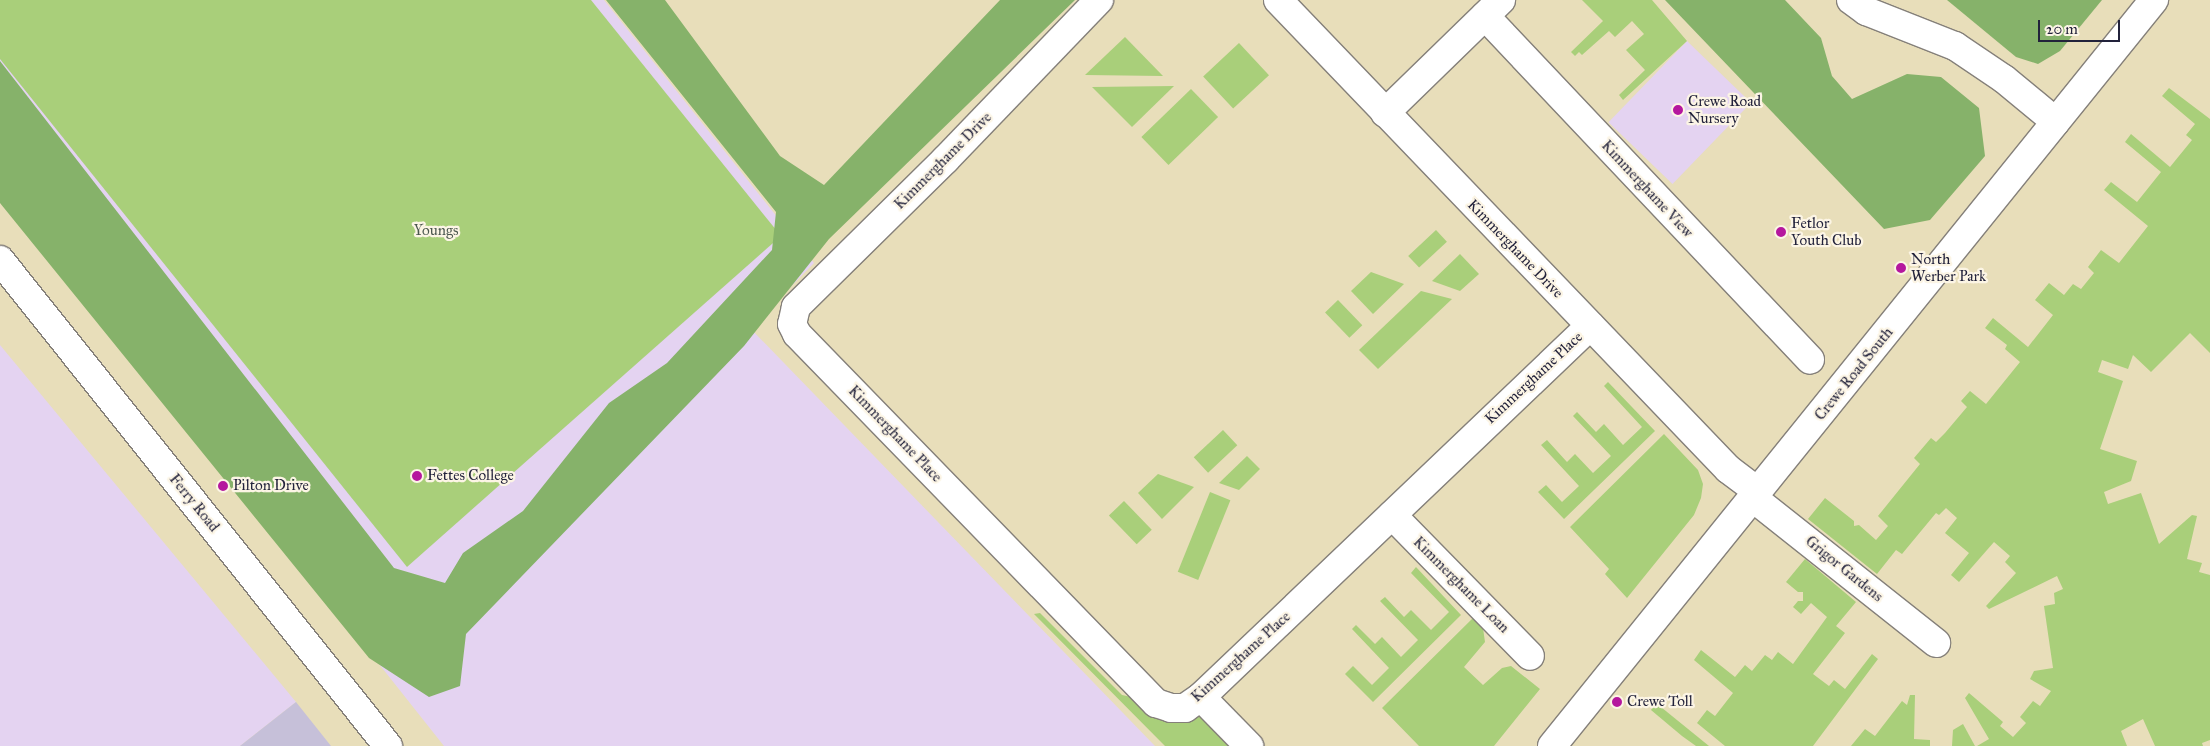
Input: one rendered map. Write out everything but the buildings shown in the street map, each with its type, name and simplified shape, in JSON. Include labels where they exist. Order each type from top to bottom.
[{"type":"street","name":"Kimmerghame Drive","points":[[792,324],[796,307],[946,159],[1099,0]]},
{"type":"street","name":"Kimmerghame Drive","points":[[1278,0],[1385,114],[1728,469],[1755,494]]},
{"type":"street","points":[[1851,0],[1866,11],[1955,46],[2004,79],[2056,122]]},
{"type":"street","name":"Crewe Road South","points":[[1552,746],[2154,0]]},
{"type":"street","name":"Kimmerghame View","points":[[1385,114],[1493,8],[1810,360]]},
{"type":"street","name":"Ferry Road","points":[[0,260],[388,746]]},
{"type":"street","name":"Kimmerghame Place","points":[[792,324],[796,334],[1156,703],[1171,708],[1185,708],[1201,696],[1590,326]]},
{"type":"street","name":"Grigor Gardens","points":[[1755,494],[1936,642]]},
{"type":"street","name":"Kimmerghame Loan","points":[[1392,515],[1530,656]]},
{"type":"street","points":[[1201,696],[1249,746]]},
{"type":"shaded area","name":"Fettes College","points":[[0,0],[604,0],[814,263],[566,517],[751,329],[1155,746],[444,746],[0,186]]},
{"type":"shaded area","name":"Crewe Road Nursery","points":[[1687,41],[1751,103],[1673,184],[1609,122]]},
{"type":"shaded area","points":[[0,345],[296,702],[240,746],[0,746]]},
{"type":"shaded area","points":[[296,702],[331,746],[240,746]]},
{"type":"green space","name":"Youngs","points":[[0,0],[591,0],[781,236],[407,567],[0,59]]},
{"type":"green space","points":[[606,0],[665,0],[780,156],[824,185],[1000,0],[1075,0],[829,239],[744,346],[466,634],[460,686],[429,697],[369,658],[0,203],[0,61],[394,568],[445,583],[463,553],[523,511],[609,403],[667,363],[772,250],[776,212]]},
{"type":"green space","points":[[1582,0],[1652,0],[1687,41],[1623,100],[1619,95],[1645,70],[1626,50],[1644,34],[1632,21],[1615,37],[1609,31],[1582,55],[1579,52],[1575,56],[1571,52],[1603,21]]},
{"type":"green space","points":[[1665,0],[1785,0],[1821,38],[1832,76],[1852,99],[1907,74],[1941,77],[1979,108],[1985,156],[1930,220],[1884,229]]},
{"type":"green space","points":[[1947,0],[2102,0],[2060,51],[2038,64],[2016,57]]},
{"type":"green space","points":[[1125,37],[1163,76],[1085,75]]},
{"type":"green space","points":[[1239,43],[1269,75],[1233,109],[1203,76]]},
{"type":"green space","points":[[1174,86],[1132,127],[1092,87]]},
{"type":"green space","points":[[2169,88],[2210,119],[2210,353],[2190,333],[2151,372],[2133,355],[2128,369],[2102,360],[2098,372],[2123,381],[2100,449],[2137,461],[2131,481],[2104,492],[2108,504],[2141,493],[2159,544],[2192,515],[2197,516],[2187,559],[2202,563],[2199,572],[2210,575],[2210,740],[2202,743],[2203,746],[2155,746],[2143,719],[2121,731],[2127,746],[1977,746],[1989,739],[1965,698],[1969,693],[2003,722],[2000,726],[2013,737],[2026,723],[2020,717],[2033,701],[2040,706],[2051,691],[2030,679],[2034,671],[2053,668],[2044,606],[2055,604],[2054,593],[2063,589],[2057,576],[1989,609],[1986,606],[2016,573],[2005,562],[2010,556],[1994,542],[1959,582],[1951,575],[1969,553],[1945,533],[1957,518],[1946,508],[1939,515],[1936,513],[1902,554],[1896,550],[1877,574],[1808,519],[1825,498],[1854,521],[1854,526],[1859,525],[1876,540],[1888,526],[1878,516],[1920,464],[1914,458],[1931,438],[1936,442],[1967,407],[1961,401],[1970,391],[1986,404],[2020,362],[2005,349],[2007,345],[1985,328],[1993,318],[2028,347],[2053,315],[2035,300],[2049,283],[2064,295],[2073,284],[2081,289],[2094,273],[2088,267],[2101,250],[2119,263],[2148,226],[2104,190],[2111,182],[2137,202],[2161,172],[2125,142],[2131,134],[2170,167],[2192,140],[2186,135],[2195,124],[2162,96]]},
{"type":"green space","points":[[1191,89],[1218,117],[1168,165],[1141,137]]},
{"type":"green space","points":[[1436,230],[1447,242],[1419,268],[1408,256]]},
{"type":"green space","points":[[1460,254],[1479,274],[1460,291],[1432,281]]},
{"type":"green space","points":[[1371,272],[1404,284],[1373,314],[1351,291]]},
{"type":"green space","points":[[1421,291],[1452,299],[1378,369],[1359,350]]},
{"type":"green space","points":[[1338,300],[1362,325],[1349,338],[1325,313]]},
{"type":"green space","points":[[1608,382],[1655,431],[1564,519],[1538,492],[1546,485],[1562,502],[1579,486],[1541,445],[1547,440],[1567,462],[1575,454],[1593,473],[1611,456],[1573,416],[1577,412],[1596,432],[1604,424],[1623,445],[1642,427],[1604,386]]},
{"type":"green space","points":[[1223,430],[1237,445],[1208,473],[1194,457]]},
{"type":"green space","points":[[1664,434],[1698,470],[1703,484],[1701,498],[1694,515],[1627,598],[1605,574],[1609,569],[1570,527]]},
{"type":"green space","points":[[1247,456],[1260,469],[1239,490],[1219,483]]},
{"type":"green space","points":[[1158,474],[1194,487],[1162,519],[1138,493]]},
{"type":"green space","points":[[1210,492],[1230,500],[1198,580],[1178,572]]},
{"type":"green space","points":[[1124,501],[1152,530],[1137,544],[1109,516]]},
{"type":"green space","points":[[1805,559],[1856,602],[1836,626],[1845,633],[1813,674],[1829,686],[1834,680],[1845,689],[1872,654],[1878,659],[1813,746],[1725,746],[1697,723],[1707,710],[1715,716],[1733,693],[1694,660],[1701,650],[1735,677],[1745,665],[1752,671],[1765,655],[1772,660],[1778,652],[1793,664],[1827,617],[1811,603],[1801,614],[1793,607],[1798,601],[1803,601],[1803,592],[1798,592],[1786,582]]},
{"type":"green space","points":[[1416,567],[1461,615],[1373,702],[1345,674],[1353,666],[1372,685],[1389,668],[1352,629],[1356,625],[1375,644],[1382,637],[1401,657],[1418,640],[1380,601],[1385,597],[1404,617],[1411,610],[1431,630],[1449,612],[1411,573]]},
{"type":"green space","points":[[1040,613],[1122,695],[1203,712],[1236,746],[1165,746],[1034,614]]},
{"type":"green space","points":[[1474,617],[1483,628],[1485,642],[1464,667],[1483,685],[1502,668],[1511,666],[1540,689],[1494,746],[1419,746],[1382,708]]},
{"type":"green space","points":[[1910,695],[1915,695],[1914,739],[1930,740],[1930,746],[1851,746],[1865,729],[1875,736],[1902,701],[1907,705]]},
{"type":"green space","points":[[1656,703],[1709,746],[1696,746],[1682,736],[1651,710]]},
{"type":"green space","points":[[1963,724],[1975,746],[1952,746],[1953,730]]},
{"type":"place","name":"Crewe Road Nursery","points":[[1678,110]]},
{"type":"place","name":"Fetlor Youth Club","points":[[1781,232]]},
{"type":"place","name":"North Werber Park","points":[[1901,268]]},
{"type":"place","name":"Fettes College","points":[[417,476]]},
{"type":"place","name":"Pilton Drive","points":[[223,486]]},
{"type":"place","name":"Crewe Toll","points":[[1617,702]]}]
